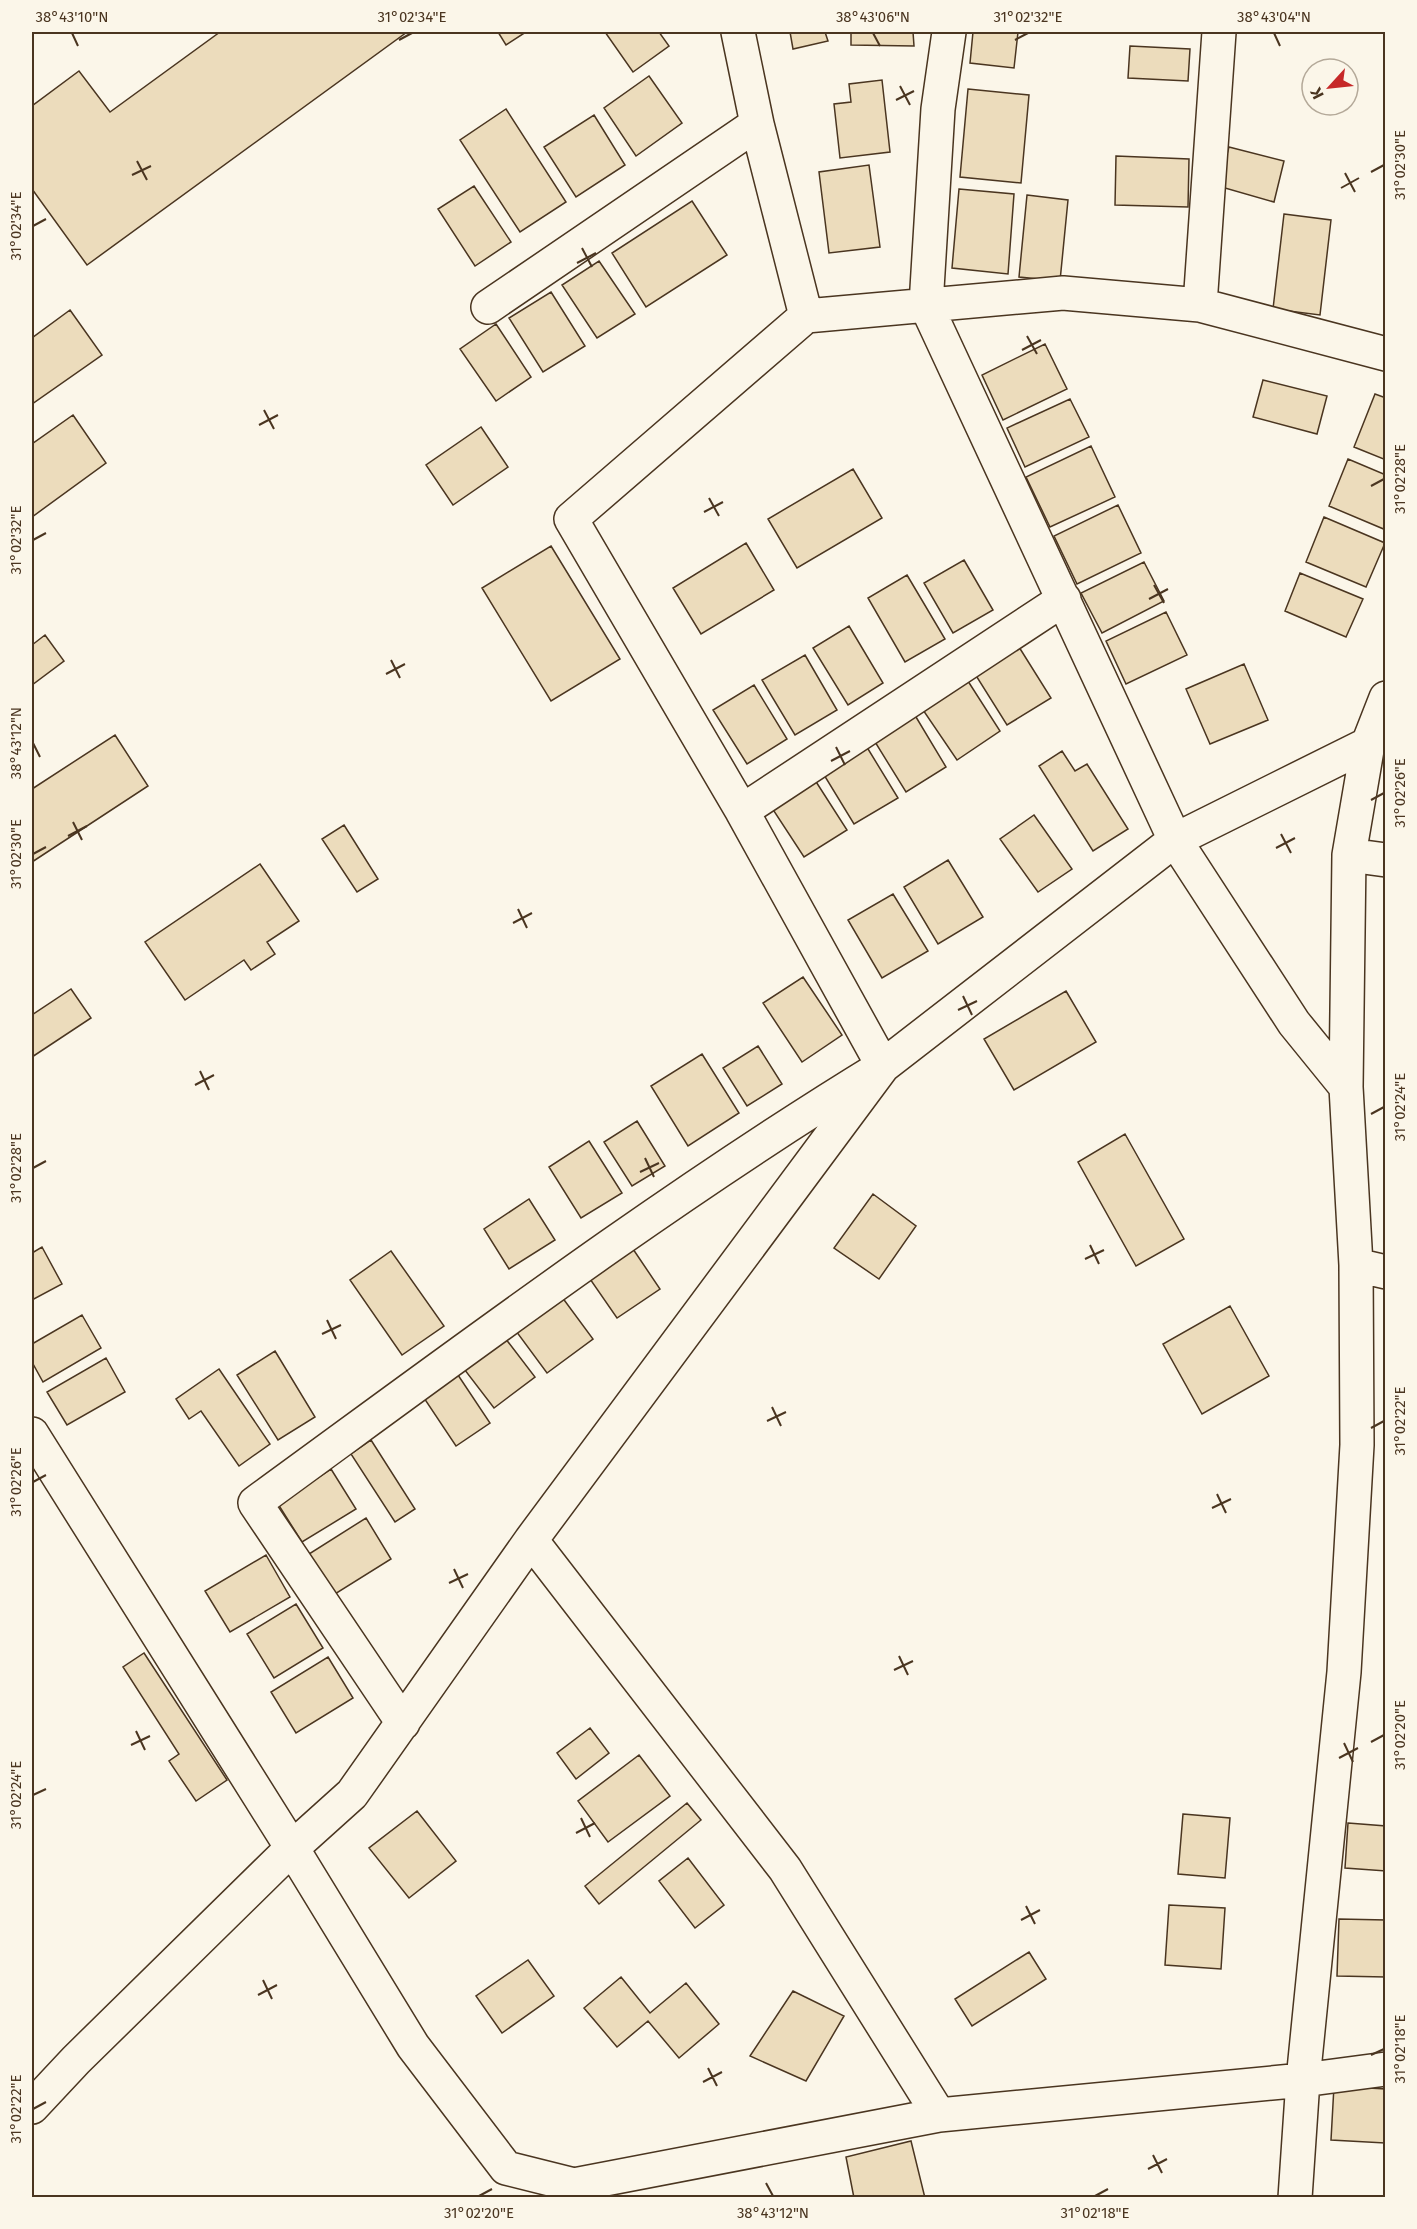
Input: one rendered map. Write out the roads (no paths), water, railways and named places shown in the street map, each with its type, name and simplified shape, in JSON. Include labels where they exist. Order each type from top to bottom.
[{"type":"street","points":[[738,32],[757,124],[806,316]]},
{"type":"street","points":[[949,32],[938,108],[926,305],[1175,840],[1294,1023],[1346,1087]]},
{"type":"street","points":[[1200,305],[1219,32]]},
{"type":"street","points":[[488,307],[757,124]]},
{"type":"street","points":[[883,1066],[742,811],[571,519],[806,316],[1063,293],[1200,305],[1386,354]]},
{"type":"street","points":[[742,811],[1064,599]]},
{"type":"street","points":[[1295,2198],[1303,2080],[1344,1672],[1357,1445],[1371,1268],[1346,1087],[1349,855],[1368,744],[1386,698]]},
{"type":"street","points":[[403,1723],[255,1503],[469,1347],[780,1129],[883,1066],[1175,840],[1368,744]]},
{"type":"street","points":[[1349,855],[1386,860]]},
{"type":"street","points":[[32,2107],[75,2060],[292,1848],[352,1794],[531,1540],[883,1066]]},
{"type":"street","points":[[32,1434],[292,1848],[413,2046],[506,2168],[574,2185],[939,2115],[1303,2080],[1386,2069]]},
{"type":"street","points":[[531,1540],[785,1869],[939,2115]]}]
